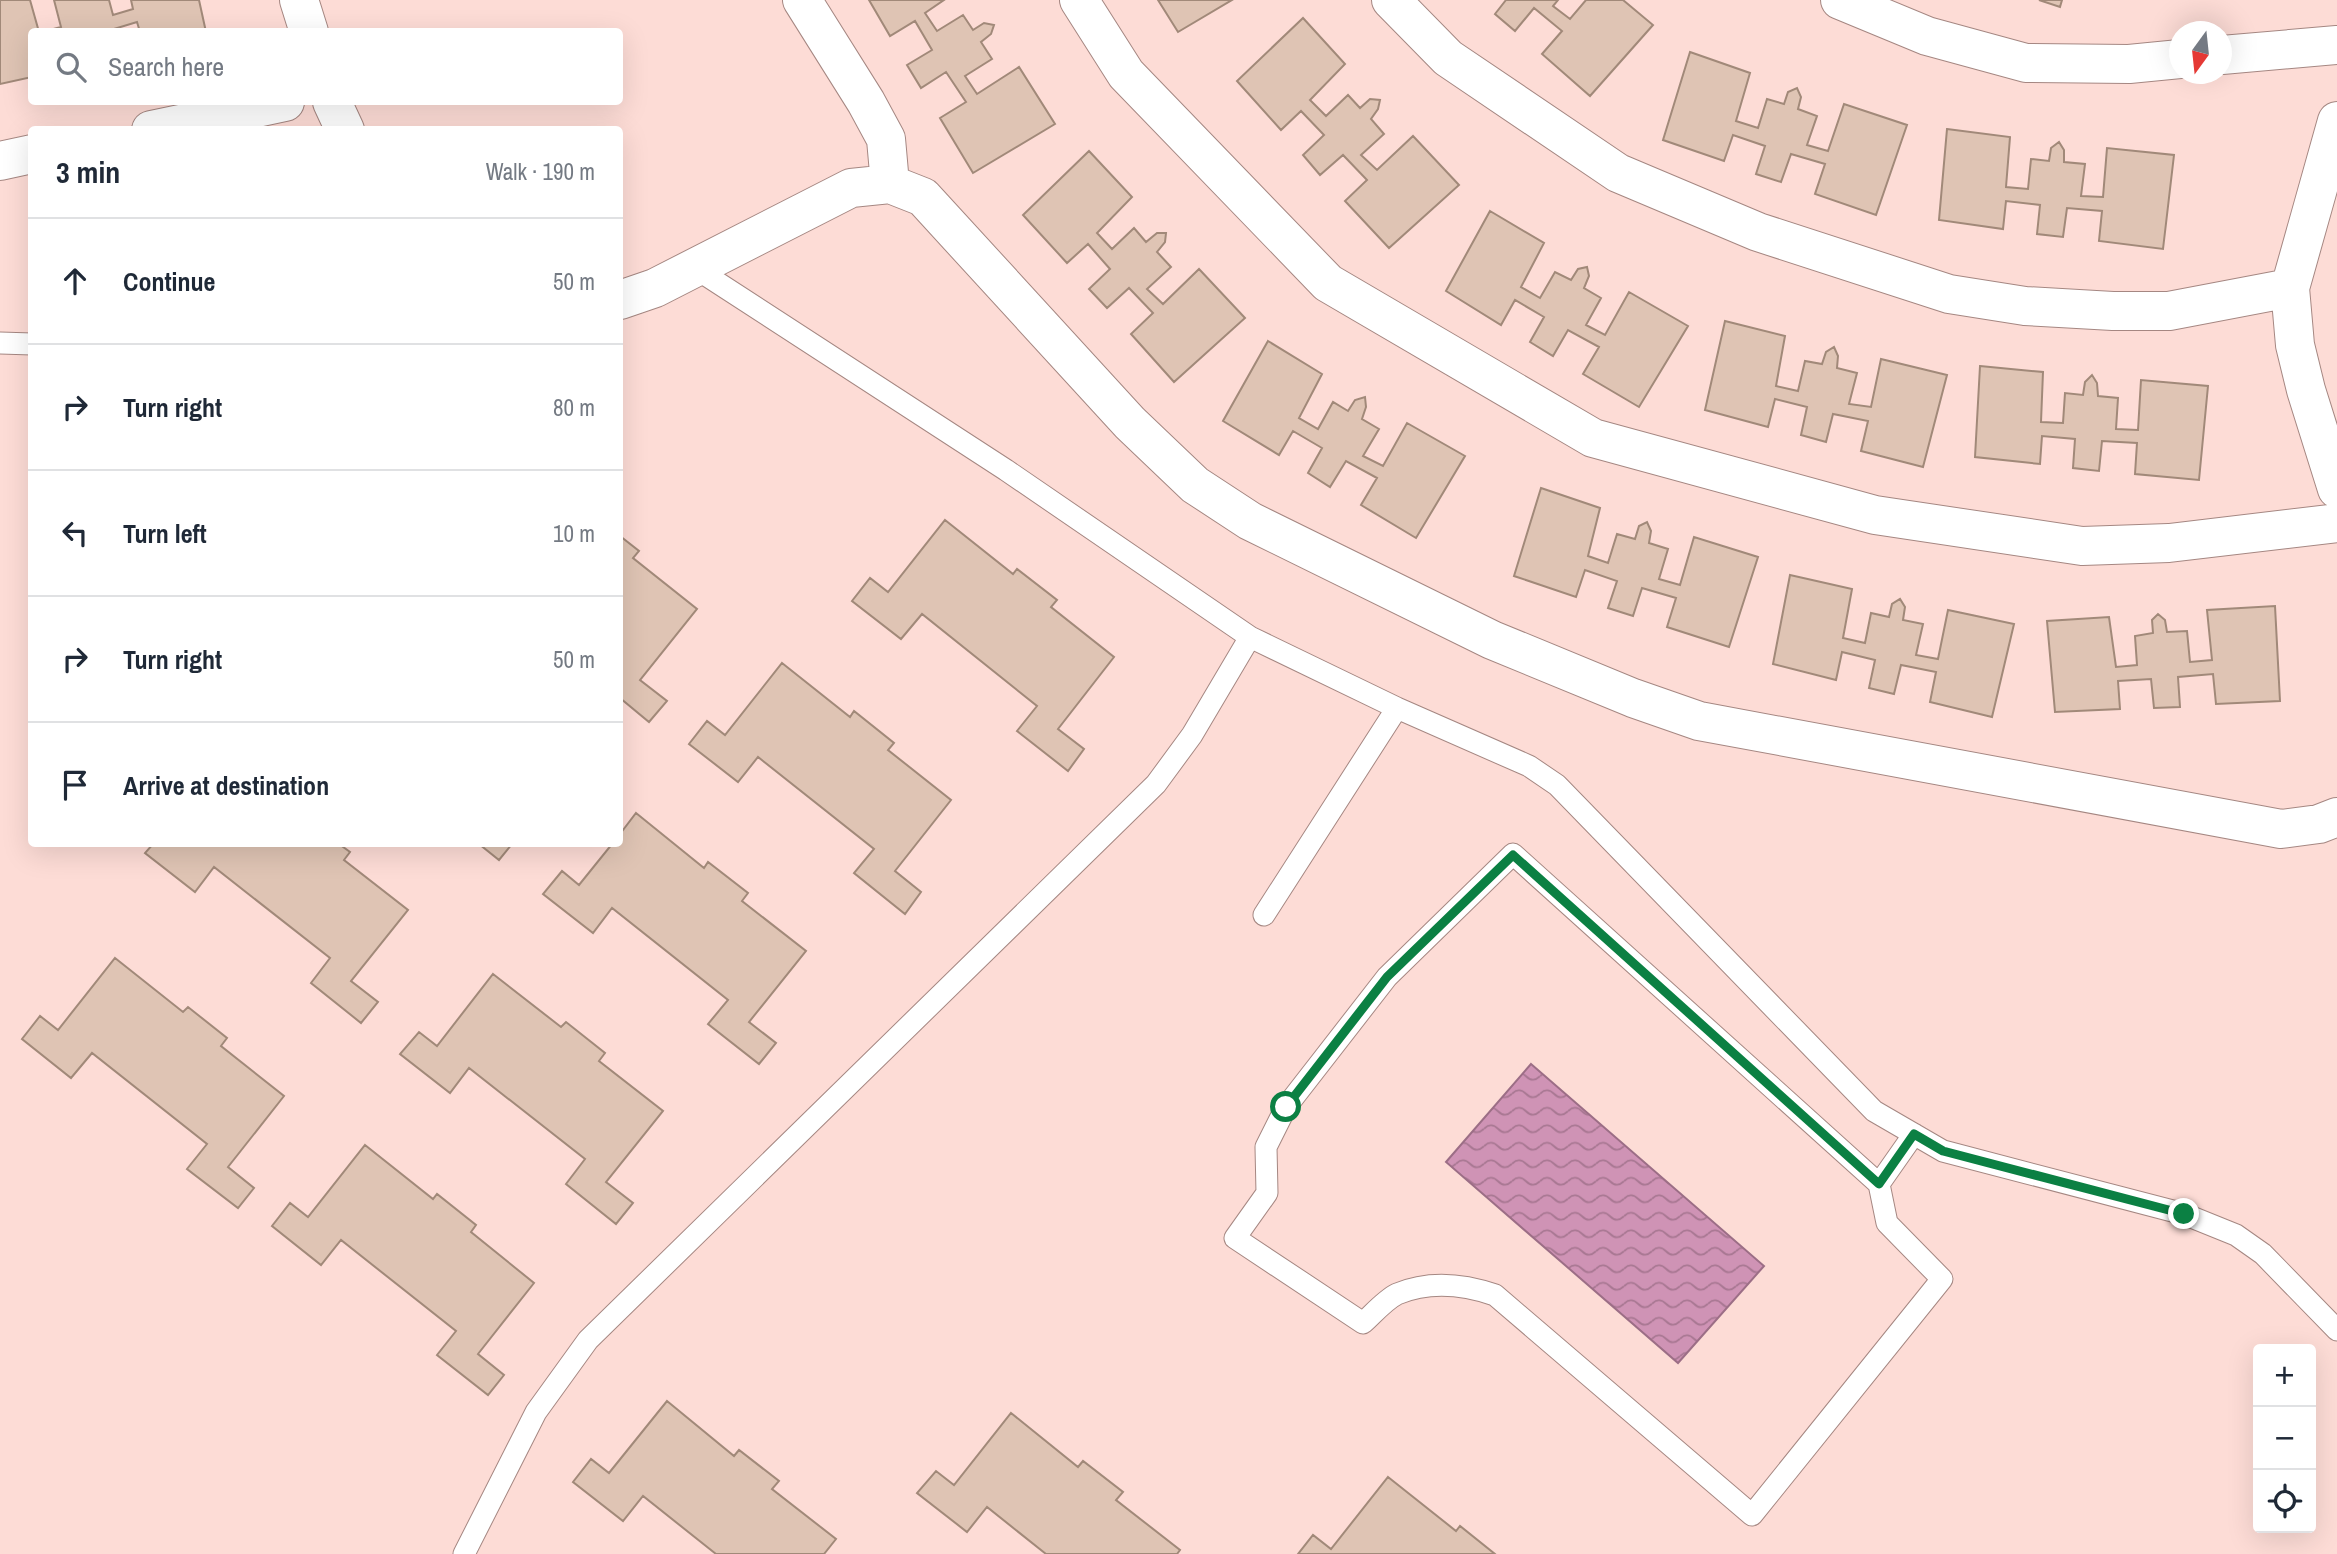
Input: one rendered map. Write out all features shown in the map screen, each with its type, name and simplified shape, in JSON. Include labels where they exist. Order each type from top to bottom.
[{"type":"street","points":[[299,0],[308,28]]},
{"type":"street","points":[[802,0],[886,139],[890,184]]},
{"type":"street","points":[[1079,0],[1126,74],[1328,283],[1593,438],[1875,515],[2082,546],[2169,543],[2337,523]]},
{"type":"street","points":[[1391,0],[1448,58],[1618,173],[1758,232],[1949,294],[2025,306],[2169,311],[2290,288]]},
{"type":"street","points":[[1840,0],[1927,36],[2026,64],[2129,64],[2169,60]]},
{"type":"street","points":[[2232,54],[2337,45]]},
{"type":"street","points":[[169,126],[271,105]]},
{"type":"street","points":[[333,105],[343,126]]},
{"type":"street","points":[[2337,121],[2290,288],[2295,345],[2337,489]]},
{"type":"street","points":[[0,161],[28,155]]},
{"type":"street","points":[[623,299],[655,288],[851,188],[890,184],[923,197],[1130,423],[1195,485],[1250,521],[1492,640],[1633,698],[1699,721],[2281,829],[2319,824],[2337,817]]},
{"type":"lane","points":[[695,268],[1006,470],[1250,637],[1397,708],[1530,766],[1557,785],[1874,1111],[1943,1151],[2184,1214],[2236,1236],[2263,1254],[2337,1330]]},
{"type":"lane","points":[[0,343],[28,344]]},
{"type":"lane","points":[[464,1554],[536,1412],[589,1340],[1156,784],[1192,735],[1250,637]]},
{"type":"lane","points":[[1264,915],[1397,708]]},
{"type":"lane","points":[[1879,1184],[1513,855],[1387,977],[1286,1107],[1266,1147],[1267,1193],[1235,1238],[1363,1323],[1395,1295],[1434,1285],[1470,1287],[1495,1294],[1752,1516],[1942,1279],[1887,1223],[1879,1184],[1914,1134]]},
{"type":"water","points":[[1531,1064],[1764,1266],[1678,1363],[1446,1162]]},
{"type":"building","points":[[0,0],[30,0],[38,28],[28,28],[28,78],[0,84]]},
{"type":"building","points":[[54,0],[109,0],[113,15],[133,9],[131,0],[199,0],[205,28],[139,28],[137,22],[117,28],[57,28],[61,27]]},
{"type":"building","points":[[869,0],[944,0],[925,13],[937,31],[963,15],[973,30],[984,23],[994,25],[991,34],[981,42],[992,59],[965,76],[977,94],[1019,67],[1055,124],[973,173],[940,118],[966,102],[946,72],[921,88],[907,65],[932,50],[915,21],[890,36]]},
{"type":"building","points":[[1158,0],[1232,0],[1178,32]]},
{"type":"building","points":[[1506,0],[1558,0],[1553,6],[1570,19],[1586,0],[1623,0],[1653,25],[1590,96],[1542,54],[1562,31],[1534,8],[1515,31],[1495,14]]},
{"type":"building","points":[[2039,0],[2062,0],[2060,7]]},
{"type":"building","points":[[1303,18],[1345,64],[1310,100],[1326,116],[1348,95],[1360,108],[1370,99],[1380,100],[1371,119],[1384,134],[1361,155],[1377,170],[1413,136],[1459,185],[1389,248],[1345,201],[1367,180],[1343,155],[1320,175],[1303,155],[1324,135],[1301,111],[1281,130],[1237,81]]},
{"type":"building","points":[[1690,52],[1750,73],[1736,121],[1758,128],[1767,99],[1784,104],[1788,92],[1797,88],[1801,97],[1798,109],[1817,116],[1807,145],[1828,151],[1844,104],[1907,125],[1876,215],[1815,194],[1825,164],[1791,154],[1781,182],[1756,174],[1765,146],[1733,135],[1724,161],[1663,140]]},
{"type":"building","points":[[1947,129],[2010,137],[2006,187],[2028,189],[2031,159],[2049,161],[2051,148],[2059,142],[2064,150],[2064,162],[2085,164],[2081,196],[2103,197],[2107,148],[2174,155],[2163,249],[2099,241],[2102,211],[2067,208],[2063,237],[2037,234],[2040,205],[2006,201],[2003,229],[1939,220]]},
{"type":"building","points":[[1089,151],[1132,197],[1097,233],[1112,249],[1134,228],[1146,242],[1157,233],[1166,233],[1165,242],[1157,252],[1171,267],[1147,289],[1163,304],[1199,269],[1245,318],[1174,382],[1131,334],[1153,313],[1129,288],[1107,308],[1089,289],[1110,269],[1088,244],[1067,263],[1023,215]]},
{"type":"building","points":[[1490,211],[1544,243],[1521,287],[1540,298],[1555,272],[1571,280],[1578,269],[1587,267],[1589,276],[1584,288],[1601,298],[1586,325],[1605,335],[1629,292],[1688,326],[1639,407],[1583,374],[1599,347],[1568,330],[1553,356],[1530,342],[1544,317],[1515,300],[1501,325],[1446,291]]},
{"type":"building","points":[[1725,321],[1785,336],[1776,386],[1798,391],[1805,361],[1822,364],[1826,352],[1834,347],[1838,356],[1837,368],[1857,373],[1849,404],[1871,407],[1881,359],[1947,375],[1923,467],[1861,451],[1868,421],[1833,414],[1826,442],[1801,435],[1807,407],[1775,399],[1768,427],[1705,410]]},
{"type":"building","points":[[1268,341],[1322,374],[1299,418],[1318,429],[1333,402],[1348,411],[1355,400],[1365,397],[1366,407],[1362,419],[1379,429],[1363,456],[1383,466],[1407,423],[1465,456],[1416,538],[1361,505],[1377,478],[1346,461],[1330,487],[1308,473],[1322,448],[1293,431],[1279,455],[1223,421]]},
{"type":"building","points":[[1980,366],[2043,372],[2041,422],[2063,423],[2065,393],[2083,395],[2085,382],[2092,375],[2097,383],[2098,396],[2118,398],[2116,429],[2138,430],[2141,380],[2208,386],[2199,480],[2135,474],[2137,443],[2102,441],[2099,471],[2073,468],[2075,439],[2042,436],[2040,464],[1975,457]]},
{"type":"building","points":[[1541,488],[1600,508],[1588,556],[1608,563],[1617,534],[1635,539],[1639,526],[1647,522],[1651,531],[1649,543],[1668,549],[1659,579],[1680,585],[1694,537],[1758,557],[1729,647],[1667,627],[1676,598],[1642,588],[1633,616],[1608,608],[1617,581],[1585,570],[1576,597],[1514,576]]},
{"type":"building","points":[[945,520],[1013,574],[1017,569],[1057,600],[1051,607],[1114,657],[1058,729],[1084,749],[1068,771],[1017,731],[1037,706],[922,614],[901,639],[852,601],[870,578],[888,592]]},
{"type":"building","points":[[623,538],[639,551],[633,558],[697,609],[640,680],[667,701],[649,722],[623,700]]},
{"type":"building","points":[[1790,575],[1852,589],[1843,638],[1865,643],[1871,613],[1889,617],[1892,604],[1900,599],[1905,607],[1903,620],[1923,624],[1916,655],[1938,659],[1948,610],[2014,624],[1992,717],[1930,702],[1936,672],[1901,665],[1894,694],[1869,688],[1875,660],[1842,652],[1836,680],[1773,664]]},
{"type":"building","points":[[2275,606],[2280,701],[2216,704],[2213,674],[2178,677],[2180,707],[2154,708],[2151,679],[2118,681],[2120,709],[2055,712],[2047,621],[2109,617],[2116,667],[2137,665],[2135,636],[2153,633],[2152,620],[2158,614],[2165,620],[2167,632],[2187,631],[2190,662],[2212,660],[2207,610]]},
{"type":"building","points":[[782,663],[850,717],[854,711],[894,743],[888,750],[951,800],[895,871],[921,892],[905,914],[854,873],[874,849],[758,757],[738,782],[689,744],[707,721],[725,735]]},
{"type":"building","points":[[636,813],[704,868],[708,862],[748,893],[742,901],[806,951],[749,1022],[776,1043],[759,1064],[708,1024],[728,1000],[612,908],[593,933],[543,894],[562,871],[579,885],[610,847],[623,847],[623,830]]},
{"type":"building","points":[[150,847],[343,847],[350,852],[344,860],[408,910],[351,981],[378,1002],[361,1023],[311,983],[330,958],[214,867],[195,892],[145,853]]},
{"type":"building","points":[[483,847],[510,847],[499,860]]},
{"type":"building","points":[[115,958],[183,1012],[188,1007],[227,1038],[221,1046],[284,1096],[228,1167],[254,1188],[238,1208],[187,1169],[207,1144],[92,1053],[71,1078],[22,1039],[40,1016],[58,1030]]},
{"type":"building","points":[[493,974],[561,1027],[566,1022],[605,1053],[599,1061],[663,1111],[606,1182],[633,1203],[616,1224],[566,1184],[585,1159],[469,1068],[450,1093],[400,1054],[419,1032],[437,1046]]},
{"type":"building","points":[[365,1145],[433,1199],[437,1194],[476,1225],[471,1232],[534,1283],[478,1354],[504,1375],[488,1395],[437,1355],[456,1331],[341,1240],[321,1265],[272,1226],[290,1203],[308,1217]]},
{"type":"building","points":[[667,1401],[734,1456],[739,1450],[779,1481],[772,1489],[836,1539],[824,1554],[716,1554],[643,1496],[623,1521],[573,1482],[591,1459],[609,1473]]},
{"type":"building","points":[[1011,1413],[1078,1467],[1083,1461],[1123,1492],[1116,1500],[1180,1550],[1177,1554],[1046,1554],[987,1507],[967,1532],[917,1493],[936,1471],[954,1485]]},
{"type":"building","points":[[1388,1477],[1456,1531],[1460,1526],[1495,1554],[1298,1554],[1313,1535],[1331,1549]]},
{"type":"route","points":[[1286,1107],[1387,977],[1513,855],[1879,1184],[1914,1134],[1943,1151],[2184,1214]]}]
